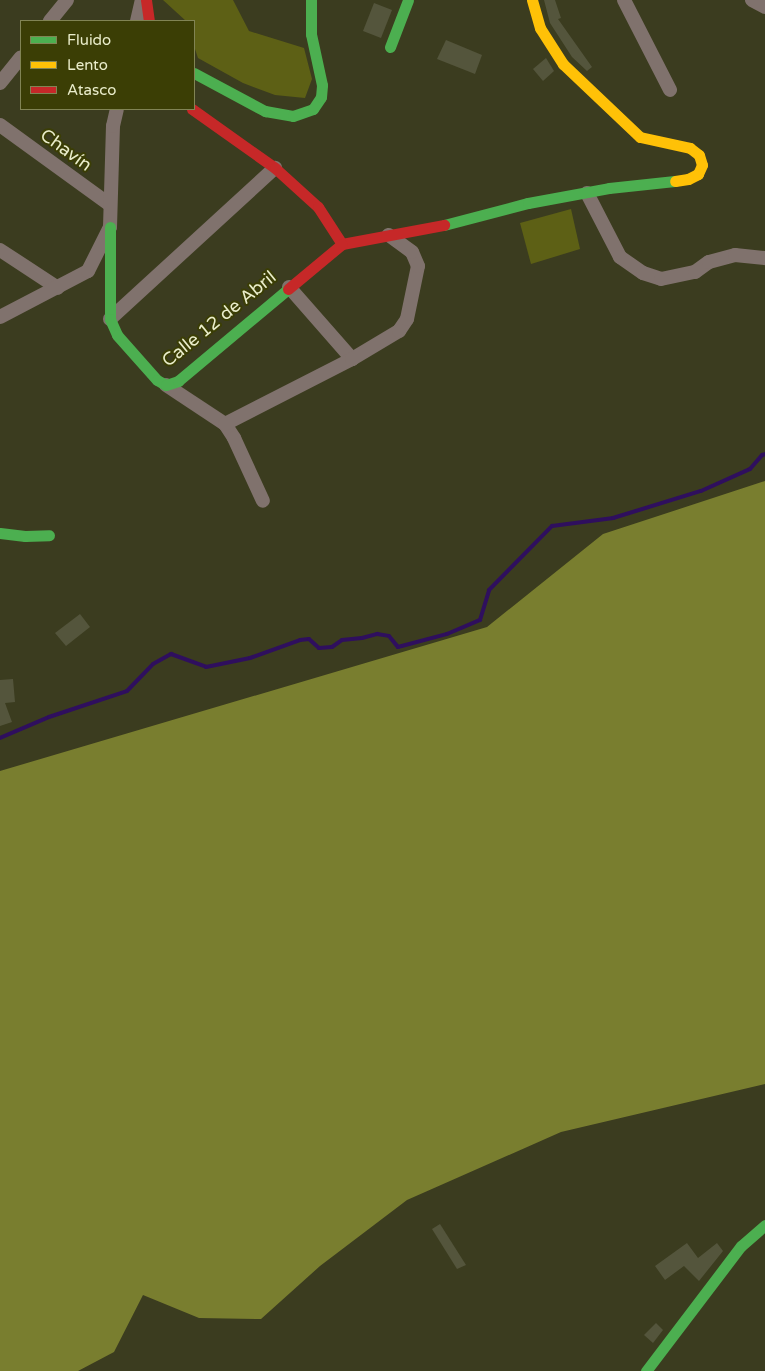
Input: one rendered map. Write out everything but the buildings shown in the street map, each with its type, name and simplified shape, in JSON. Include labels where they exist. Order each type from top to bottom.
[{"type":"street","points":[[51,20],[67,0]]},
{"type":"street","points":[[137,20],[144,0]]},
{"type":"street","points":[[144,0],[149,20]]},
{"type":"street","points":[[195,74],[265,111],[293,116],[313,109],[321,97],[322,85],[312,34],[311,0]]},
{"type":"street","points":[[390,47],[408,0]]},
{"type":"street","points":[[193,110],[275,168],[318,207],[342,244],[440,226],[521,205],[609,188],[652,185],[688,179],[698,174],[702,165],[699,155],[690,148],[652,142],[640,137],[563,64],[540,28],[532,0]]},
{"type":"street","points":[[624,0],[670,90]]},
{"type":"street","points":[[752,0],[765,7]]},
{"type":"street","points":[[0,83],[20,58]]},
{"type":"street","name":"Calle 12 de Abril","points":[[117,110],[113,126],[110,205],[110,318],[117,335],[157,380],[166,385],[178,381],[288,287],[342,244]]},
{"type":"street","name":"Chavín","points":[[0,125],[110,205]]},
{"type":"street","points":[[110,318],[275,168]]},
{"type":"street","points":[[587,193],[620,257],[643,273],[661,279],[695,272],[709,262],[735,255],[765,258]]},
{"type":"street","name":"Calle 12 de Abril","points":[[0,317],[88,271],[110,227]]},
{"type":"street","points":[[225,424],[352,359],[399,331],[407,319],[418,266],[412,252],[389,235]]},
{"type":"street","points":[[0,250],[58,288]]},
{"type":"street","points":[[288,287],[352,359]]},
{"type":"street","points":[[166,385],[225,424],[234,438],[264,501]]},
{"type":"street","points":[[0,533],[25,536],[49,535]]},
{"type":"street","points":[[646,1371],[741,1246],[765,1225]]},
{"type":"shaded area","points":[[163,0],[233,0],[249,31],[304,48],[312,79],[305,98],[275,95],[243,83],[198,58],[195,49],[195,20],[185,20]]},
{"type":"shaded area","points":[[571,209],[580,249],[531,264],[520,223]]},
{"type":"green space","points":[[765,481],[765,1084],[561,1132],[407,1200],[320,1266],[261,1319],[199,1318],[143,1295],[114,1352],[78,1371],[0,1371],[0,771],[487,627],[603,534]]},
{"type":"waterway","points":[[0,738],[49,717],[127,691],[153,664],[171,654],[206,667],[250,658],[300,640],[309,639],[319,648],[332,647],[342,640],[377,634],[389,636],[398,647],[447,634],[480,620],[489,590],[552,526],[613,518],[701,491],[750,469],[765,454]]},
{"type":"traffic: fast","points":[[195,74],[265,111],[293,116],[313,109],[321,97],[322,85],[311,34],[311,0]]},
{"type":"traffic: fast","points":[[390,47],[408,0]]},
{"type":"traffic: fast","points":[[444,225],[528,203],[609,188],[675,181]]},
{"type":"traffic: fast","points":[[110,227],[110,319],[117,335],[157,380],[166,385],[178,381],[288,289]]},
{"type":"traffic: fast","points":[[0,533],[25,536],[49,535]]},
{"type":"traffic: fast","points":[[646,1371],[741,1246],[765,1225]]},
{"type":"traffic: slow","points":[[532,0],[540,28],[563,64],[640,137],[690,148],[699,155],[702,165],[698,174],[688,179],[675,181]]},
{"type":"traffic: jam","points":[[146,0],[149,20]]},
{"type":"traffic: jam","points":[[193,110],[275,168],[318,207],[342,244],[444,225]]},
{"type":"traffic: jam","points":[[288,289],[342,244]]}]
